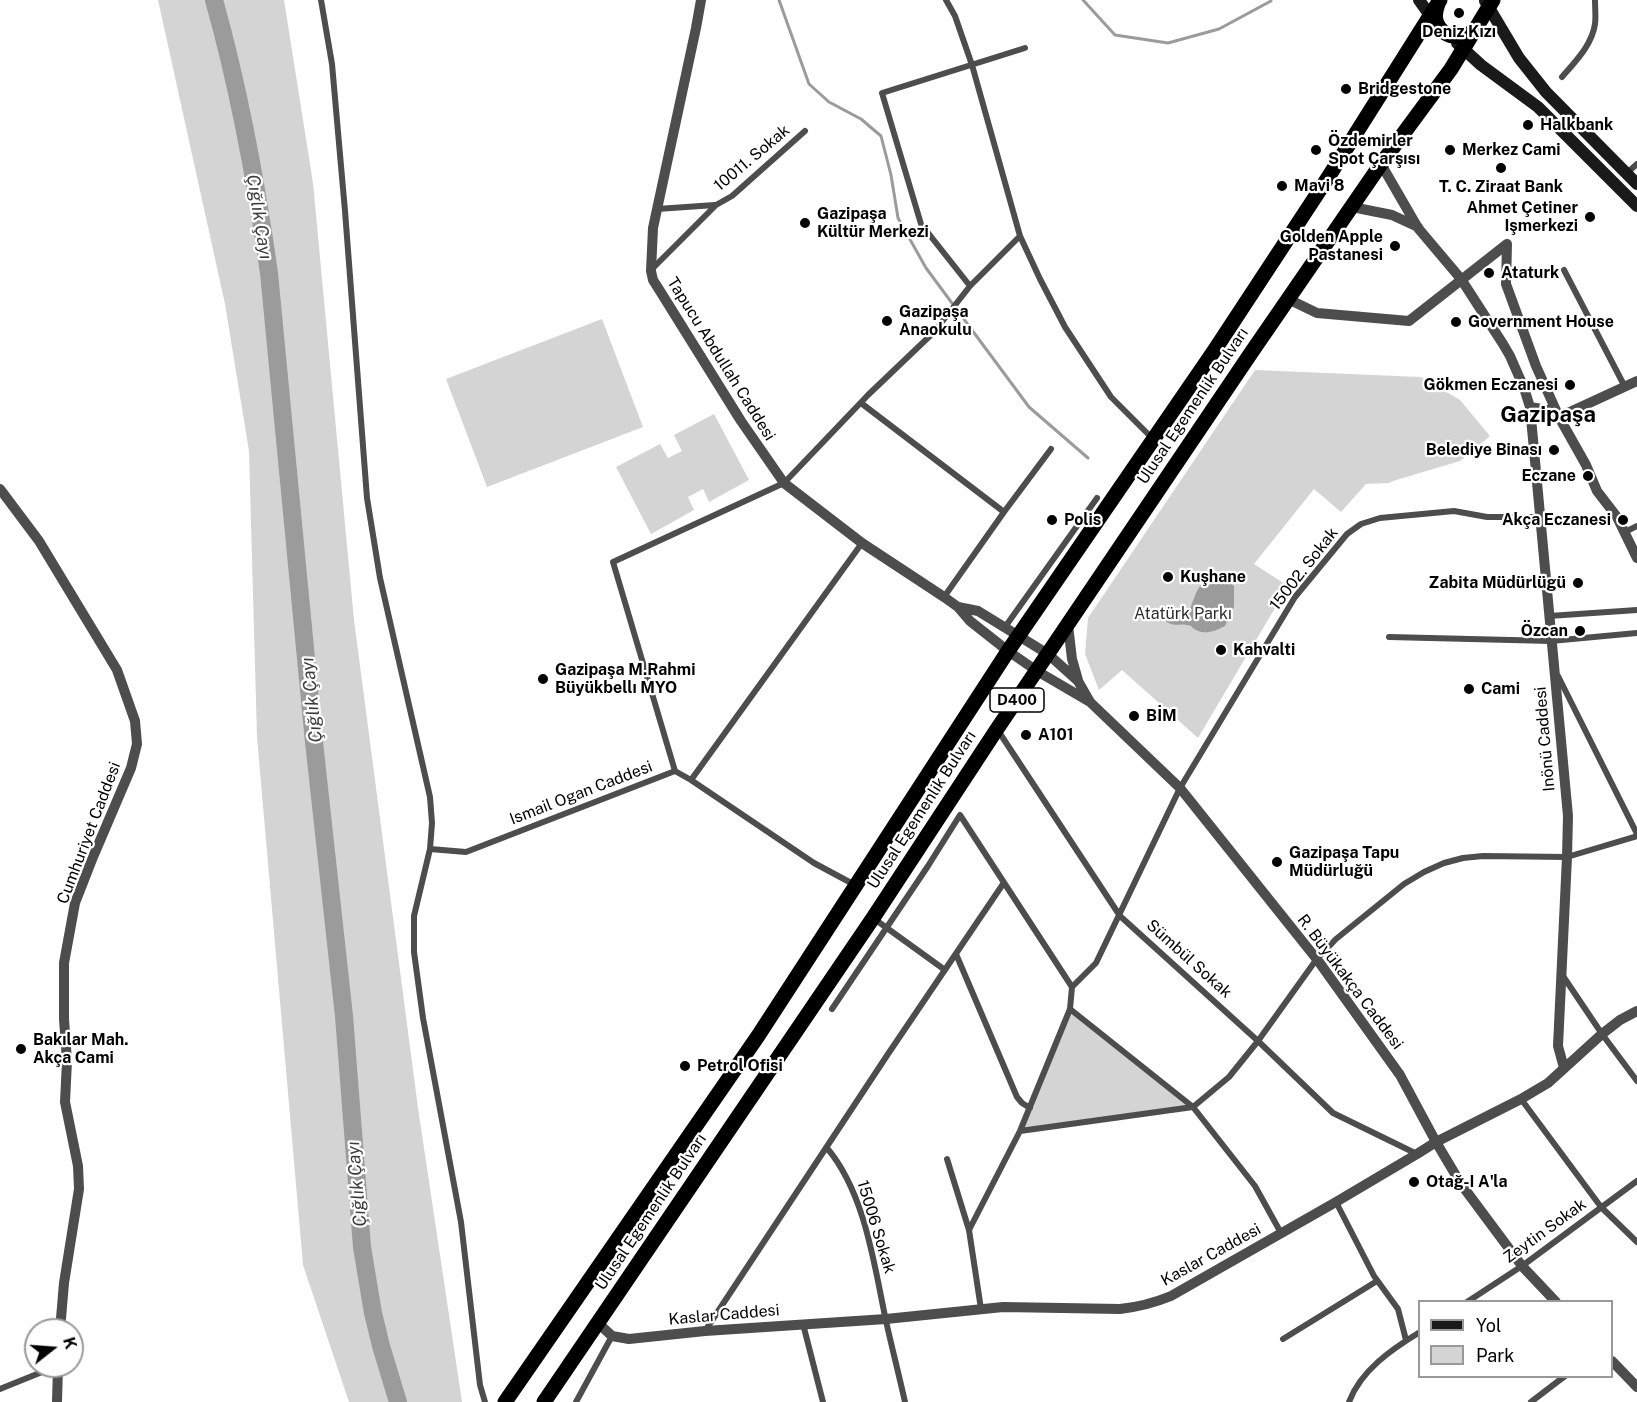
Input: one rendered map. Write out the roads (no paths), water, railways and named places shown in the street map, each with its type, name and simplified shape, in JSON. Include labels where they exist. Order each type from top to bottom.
[{"type":"highway","name":"Ulusal Egemenlik Bulvarı","points":[[505,1402],[758,1036],[1008,651],[1221,341],[1323,186],[1439,1]]},
{"type":"highway","points":[[1439,1],[1435,16],[1444,32],[1454,37],[1462,37],[1475,30]]},
{"type":"highway","name":"Ulusal Egemenlik Bulvarı","points":[[544,1402],[873,918],[996,729],[1288,299],[1381,164],[1464,50],[1487,5]]},
{"type":"main road","points":[[1419,0],[1444,32],[1481,65],[1538,107],[1637,206]]},
{"type":"main road","points":[[1487,5],[1519,58],[1546,92],[1637,183]]},
{"type":"street","points":[[321,0],[332,64],[367,498],[380,579],[430,797],[432,823],[430,849],[414,916],[414,952],[423,1018],[461,1222],[480,1385],[485,1402]]},
{"type":"street","name":"Tapucu Abdullah Caddesi","points":[[701,0],[656,209],[651,242],[653,280],[741,421],[784,483],[862,543],[944,597],[1008,651]]},
{"type":"street","points":[[946,0],[955,16],[972,65],[1020,236],[1040,279],[1065,327],[1111,397],[1154,439]]},
{"type":"street","points":[[1562,77],[1586,48],[1595,26],[1595,0]]},
{"type":"street","points":[[970,286],[921,224],[882,93],[1025,48]]},
{"type":"street","name":"10011. Sokak","points":[[651,271],[716,205],[732,196],[805,131]]},
{"type":"street","name":"Inönü Caddesi","points":[[1381,164],[1419,228],[1461,279],[1510,356],[1530,407],[1568,816],[1558,1046],[1564,1068]]},
{"type":"street","points":[[1626,174],[1637,164]]},
{"type":"street","name":"10011. Sokak","points":[[656,209],[716,205]]},
{"type":"street","points":[[1352,207],[1392,215],[1419,228]]},
{"type":"street","points":[[675,771],[614,562],[784,483],[938,327],[970,286],[1020,236]]},
{"type":"street","points":[[1288,299],[1317,313],[1409,321],[1507,244],[1506,284],[1536,366],[1597,491],[1617,517],[1637,558]]},
{"type":"street","points":[[1564,270],[1625,387]]},
{"type":"street","points":[[1559,417],[1637,381]]},
{"type":"street","points":[[861,403],[1004,512]]},
{"type":"street","points":[[1530,407],[1559,417]]},
{"type":"street","points":[[944,597],[1051,449]]},
{"type":"street","name":"Cumhuriyet Caddesi","points":[[0,489],[39,541],[117,669],[135,721],[137,744],[131,768],[75,903],[64,963],[63,1019],[68,1061],[65,1102],[78,1166],[80,1189],[64,1283],[61,1318]]},
{"type":"street","points":[[1005,627],[1097,498]]},
{"type":"street","name":"15002. Sokak","points":[[1072,987],[1096,963],[1180,788],[1295,597],[1347,534],[1361,525],[1380,518],[1454,511],[1487,517],[1540,517]]},
{"type":"street","points":[[1625,532],[1637,526]]},
{"type":"street","points":[[691,780],[862,543]]},
{"type":"street","name":"Tapucu Abdullah Caddesi","points":[[958,608],[978,611],[1019,635]]},
{"type":"street","points":[[1549,616],[1637,610]]},
{"type":"street","points":[[1068,625],[1072,659],[1078,681]]},
{"type":"street","points":[[1389,637],[1551,641],[1637,633]]},
{"type":"street","name":"R. Büyükakça Caddesi","points":[[1019,635],[1048,654],[1078,681],[1090,702]]},
{"type":"street","name":"R. Büyükakça Caddesi","points":[[1008,651],[1090,702],[1180,788],[1316,960],[1400,1075],[1461,1184],[1522,1266],[1554,1300]]},
{"type":"street","points":[[1020,1131],[1193,1107],[1229,1077],[1316,960],[1351,926],[1404,884],[1424,872],[1463,858],[1483,856],[1568,857],[1637,835],[1554,667]]},
{"type":"street","name":"Sümbül Sokak","points":[[996,729],[1120,916],[1258,1041],[1333,1113],[1417,1154]]},
{"type":"street","name":"Ismail Ogan Caddesi","points":[[430,849],[466,852],[675,771],[814,863],[855,885]]},
{"type":"street","points":[[832,1009],[928,867],[960,815],[1072,987],[1070,1009],[1030,1108],[969,1230]]},
{"type":"street","points":[[705,1331],[1004,884]]},
{"type":"street","points":[[873,918],[945,970]]},
{"type":"street","points":[[956,954],[1017,1097],[1030,1108]]},
{"type":"street","points":[[1561,973],[1637,1081]]},
{"type":"street","points":[[1070,1009],[1193,1107],[1255,1186],[1281,1233]]},
{"type":"street","name":"Kaslar Caddesi","points":[[612,1336],[630,1339],[705,1331],[886,1319],[1003,1307],[1120,1309],[1156,1303],[1336,1202],[1436,1142],[1548,1083],[1602,1034],[1620,1020],[1637,1011]]},
{"type":"street","points":[[1521,1099],[1601,1207],[1637,1242]]},
{"type":"street","name":"15006 Sokak","points":[[827,1148],[842,1169],[859,1209],[879,1282],[905,1402]]},
{"type":"street","points":[[947,1159],[969,1230],[981,1309]]},
{"type":"street","name":"Zeytin Sokak","points":[[1470,1300],[1522,1266],[1637,1180]]},
{"type":"street","points":[[1336,1202],[1377,1281],[1398,1309],[1406,1340]]},
{"type":"street","points":[[1283,1339],[1377,1281]]},
{"type":"street","points":[[576,1402],[612,1336],[598,1323]]},
{"type":"street","points":[[803,1324],[823,1402]]},
{"type":"street","points":[[1349,1402],[1363,1378],[1378,1362],[1418,1333]]},
{"type":"street","points":[[1613,1363],[1637,1387]]},
{"type":"street","points":[[0,1389],[27,1378]]},
{"type":"street","points":[[57,1402],[58,1378]]},
{"type":"street","points":[[1531,1402],[1564,1378]]},
{"type":"waterway","name":"Çığlık Çayı","points":[[214,0],[246,135],[269,273],[314,742],[344,1016],[362,1247],[373,1313],[398,1402]]},
{"type":"waterway","points":[[779,0],[809,84],[829,102],[861,119],[881,136],[891,175],[898,218],[926,268],[1029,407],[1088,458]]},
{"type":"waterway","points":[[1083,0],[1115,35],[1168,43],[1219,29],[1271,1]]},
{"type":"place","name":"Deniz Kızı","points":[[1459,13]]},
{"type":"place","name":"Bridgestone","points":[[1346,89]]},
{"type":"place","name":"Halkbank","points":[[1528,125]]},
{"type":"place","name":"Özdemirler Spot Çarşısı","points":[[1316,150]]},
{"type":"place","name":"Merkez Cami","points":[[1450,150]]},
{"type":"place","name":"T. C. Ziraat Bank","points":[[1501,168]]},
{"type":"place","name":"Mavi 8","points":[[1282,186]]},
{"type":"place","name":"Ahmet Çetiner Işmerkezi","points":[[1590,217]]},
{"type":"place","name":"Gazipaşa Kültür Merkezi","points":[[805,223]]},
{"type":"place","name":"Golden Apple Pastanesi","points":[[1395,246]]},
{"type":"place","name":"Ataturk","points":[[1489,273]]},
{"type":"place","name":"Gazipaşa Anaokulu","points":[[887,321]]},
{"type":"place","name":"Government House","points":[[1456,322]]},
{"type":"place","name":"Gökmen Eczanesi","points":[[1570,385]]},
{"type":"place","name":"Belediye Binası","points":[[1554,450]]},
{"type":"place","name":"Eczane","points":[[1588,476]]},
{"type":"place","name":"Polis","points":[[1052,520]]},
{"type":"place","name":"Akça Eczanesi","points":[[1623,520]]},
{"type":"place","name":"Kuşhane","points":[[1168,577]]},
{"type":"place","name":"Zabita Müdürlügü","points":[[1578,583]]},
{"type":"place","name":"Özcan","points":[[1580,631]]},
{"type":"place","name":"Kahvalti","points":[[1221,650]]},
{"type":"place","name":"Gazipaşa M.Rahmi Büyükbellı MYO","points":[[543,679]]},
{"type":"place","name":"Cami","points":[[1469,689]]},
{"type":"place","name":"BİM","points":[[1134,716]]},
{"type":"place","name":"A101","points":[[1026,735]]},
{"type":"place","name":"Gazipaşa Tapu Müdürluğü","points":[[1277,862]]},
{"type":"place","name":"Bakılar Mah. Akça Cami","points":[[21,1049]]},
{"type":"place","name":"Petrol Ofisi","points":[[685,1066]]},
{"type":"place","name":"Otağ-I A'la","points":[[1414,1182]]},
{"type":"district","name":"Gazipaşa","points":[[1548,415]]},
{"type":"park label","name":"Atatürk Parkı","points":[[1183,614]]}]
